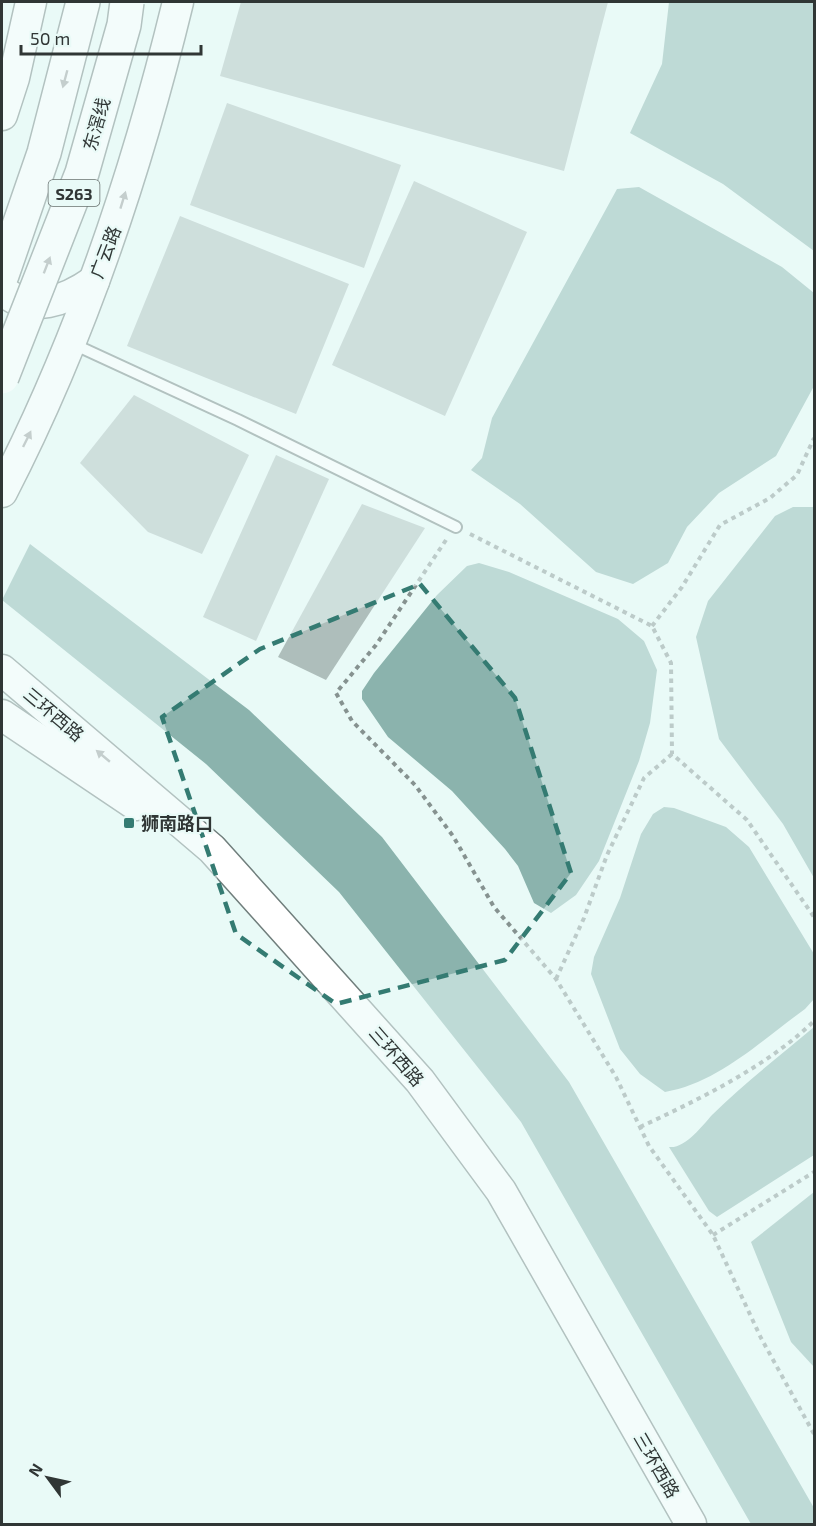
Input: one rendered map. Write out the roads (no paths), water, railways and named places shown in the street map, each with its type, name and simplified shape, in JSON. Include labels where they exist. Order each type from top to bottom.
[{"type":"main road","points":[[2,115],[8,76],[31,2]]},
{"type":"main road","name":"S263","points":[[2,275],[44,153],[83,2]]},
{"type":"main road","name":"东滘线","points":[[2,377],[82,173],[124,25],[127,2]]},
{"type":"main road","name":"广云路","points":[[2,492],[56,380],[122,207],[178,2]]},
{"type":"main road","points":[[2,290],[8,296],[35,304],[58,302],[94,281]]},
{"type":"main road","name":"三环西路","points":[[2,670],[212,849],[420,1081],[501,1191],[691,1524]]},
{"type":"main road","name":"三环西路","points":[[2,715],[14,729],[137,806],[201,861],[407,1091],[488,1200],[672,1524]]},
{"type":"lane","points":[[70,342],[238,420],[456,527]]},
{"type":"water","points":[[669,2],[814,2],[814,251],[723,184],[630,133],[662,64]]},
{"type":"water","points":[[639,187],[782,267],[814,293],[814,386],[776,456],[719,493],[687,527],[668,563],[633,584],[596,572],[520,504],[471,470],[482,458],[492,418],[617,189]]},
{"type":"water","points":[[793,507],[814,507],[814,878],[783,824],[719,739],[696,637],[708,601],[775,516]]},
{"type":"water","points":[[30,544],[249,710],[382,837],[569,1082],[814,1508],[814,1524],[751,1524],[521,1122],[339,892],[206,764],[2,600]]},
{"type":"water","points":[[479,563],[509,572],[618,619],[644,641],[657,670],[650,723],[639,761],[599,861],[576,895],[551,913],[534,903],[518,866],[505,849],[452,791],[388,737],[362,699],[362,691],[374,673],[437,595],[467,566]]},
{"type":"water","points":[[664,807],[674,808],[726,827],[749,847],[814,954],[814,999],[805,1009],[756,1047],[721,1070],[703,1080],[665,1092],[640,1074],[620,1049],[591,974],[594,957],[620,898],[641,834],[653,814]]},
{"type":"water","points":[[814,1027],[814,1155],[717,1217],[709,1211],[669,1147],[675,1147],[687,1141],[737,1092]]},
{"type":"water","points":[[814,1192],[814,1367],[791,1342],[751,1242]]},
{"type":"place","name":"狮南路口","points":[[129,823]]}]
